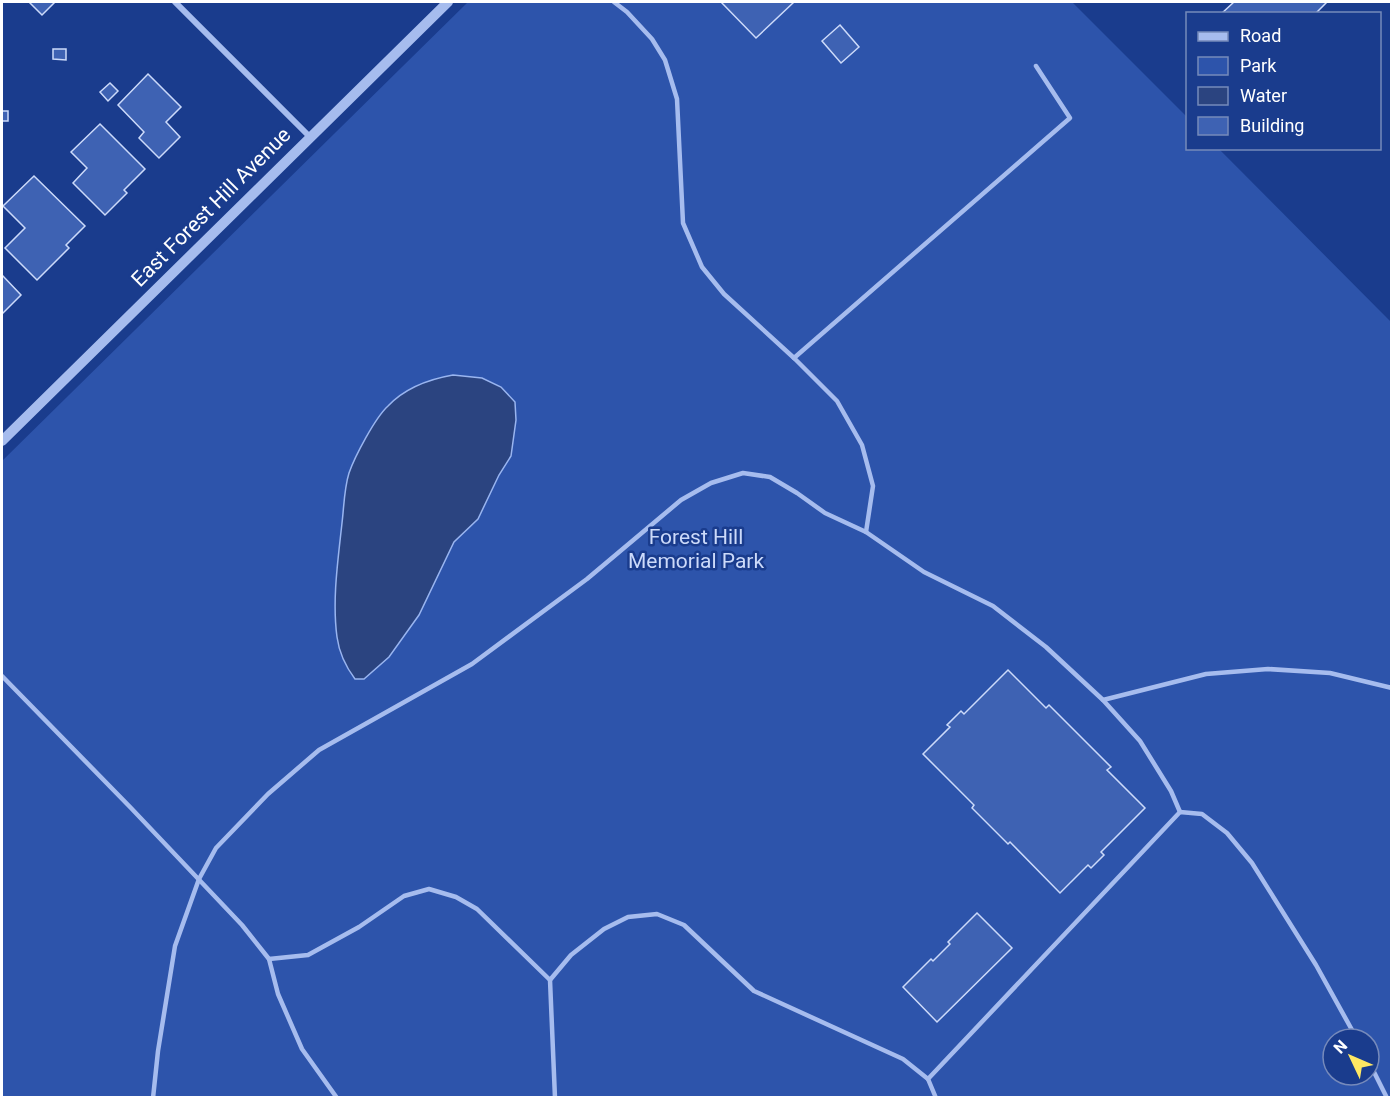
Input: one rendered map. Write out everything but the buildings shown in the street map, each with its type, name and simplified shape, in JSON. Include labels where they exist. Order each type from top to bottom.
[{"type":"street","points":[[175,2],[310,137]]},
{"type":"street","name":"East Forest Hill Avenue","points":[[2,441],[448,2]]},
{"type":"lane","points":[[614,2],[627,12],[652,39],[665,60],[677,99],[682,223],[702,267],[724,294],[794,357],[837,401],[861,445],[873,486],[866,532]]},
{"type":"lane","points":[[794,357],[1070,118],[1036,66]]},
{"type":"lane","points":[[153,1098],[175,946],[199,879],[216,848],[268,794],[319,750],[472,664],[587,579],[681,500],[711,483],[743,473],[770,477],[825,513],[866,532],[924,572],[993,606],[1046,647],[1103,700],[1140,741],[1171,791],[1180,812]]},
{"type":"lane","points":[[1103,700],[1206,674],[1268,669],[1330,673],[1392,688]]},
{"type":"lane","points":[[2,676],[199,879],[242,925],[269,959],[278,994],[302,1049],[337,1098]]},
{"type":"lane","points":[[1180,812],[1202,814],[1227,833],[1252,863],[1316,965],[1350,1027]]},
{"type":"lane","points":[[928,1079],[1180,812]]},
{"type":"lane","points":[[269,959],[308,955],[359,927],[404,896],[429,890],[456,897],[477,909],[550,980]]},
{"type":"lane","points":[[555,1098],[550,980],[571,955],[604,929],[628,917],[657,914],[684,925],[754,991],[903,1059],[928,1079],[936,1098]]},
{"type":"green space","name":"Forest Hill Memorial Park","points":[[468,2],[1072,2],[1186,116],[1186,150],[1220,150],[1391,322],[1391,1097],[2,1098],[2,461]]},
{"type":"water","points":[[453,375],[482,378],[501,387],[515,402],[516,420],[511,456],[499,475],[478,519],[454,542],[419,615],[389,657],[364,679],[355,679],[339,648],[335,609],[337,566],[349,473],[377,419],[388,406],[402,394],[418,385]]}]
